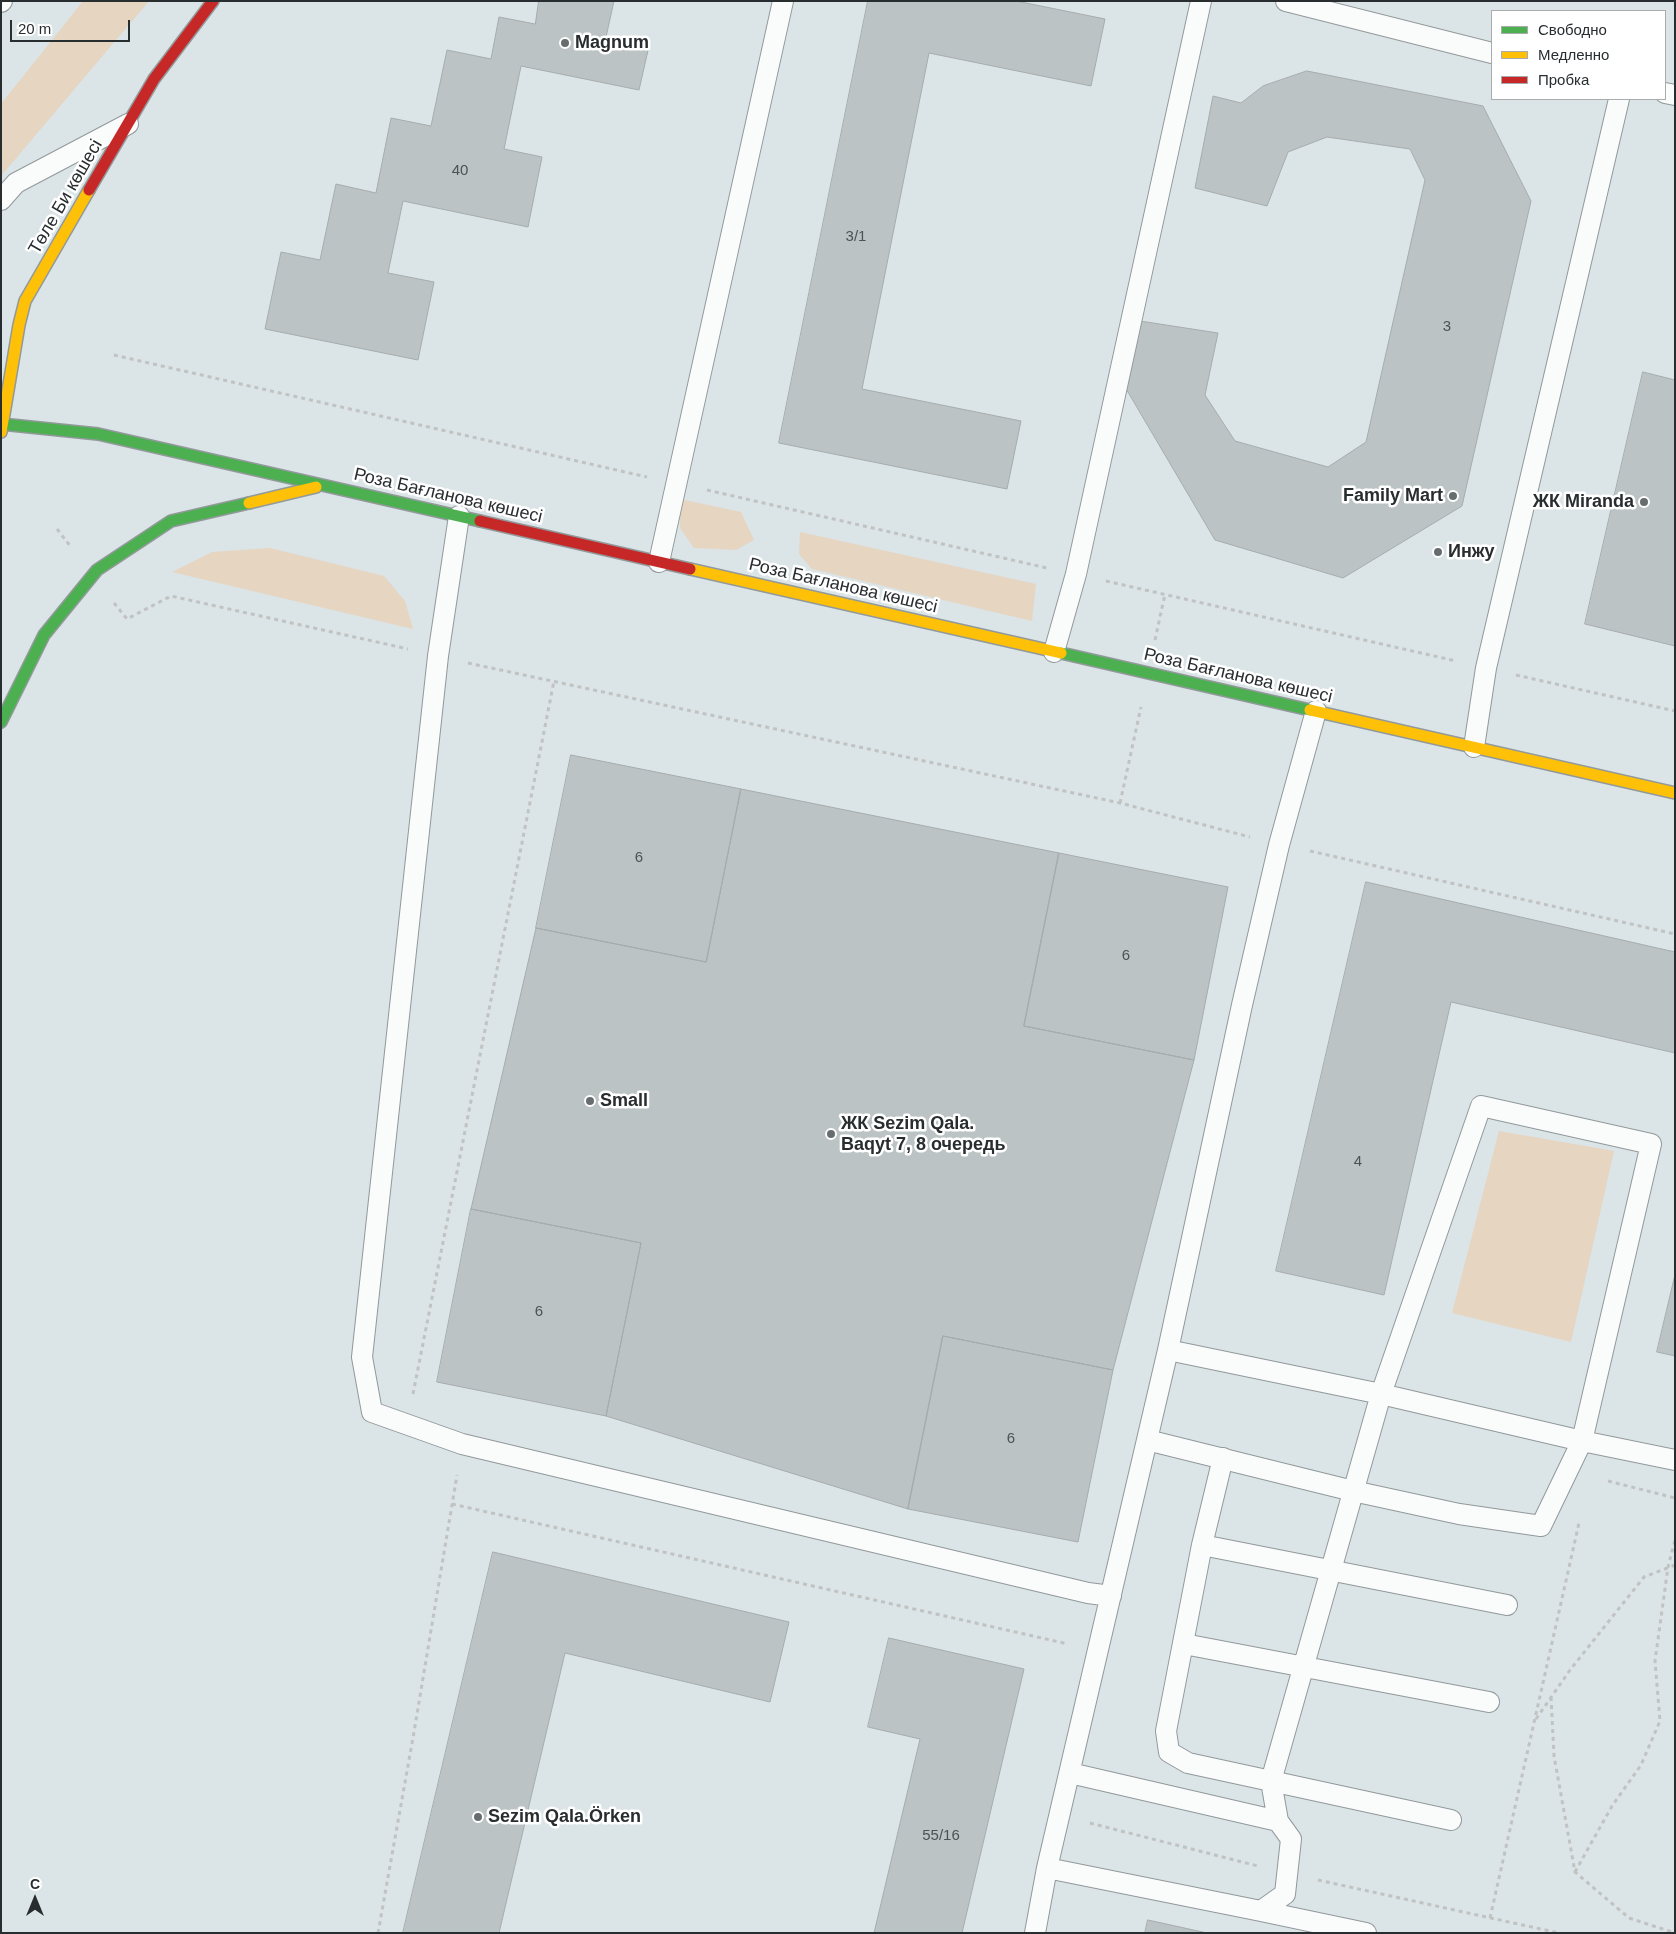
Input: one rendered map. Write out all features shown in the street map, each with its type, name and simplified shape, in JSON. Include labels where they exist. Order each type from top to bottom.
[{"type":"street","name":"Төле Би көшесі","points":[[2,427],[19,325],[25,301],[154,79],[213,1]]},
{"type":"street","name":"Роза Бағланова көшесі","points":[[2,427],[98,434],[1675,793]]},
{"type":"street","points":[[1,722],[44,635],[97,570],[171,521],[322,485]]},
{"type":"lane","points":[[659,562],[783,1]]},
{"type":"lane","points":[[1054,652],[1076,574],[1202,1]]},
{"type":"lane","points":[[1286,1],[1491,53]]},
{"type":"lane","points":[[1474,747],[1486,668],[1620,100]]},
{"type":"lane","points":[[1,200],[16,183],[128,124]]},
{"type":"lane","points":[[459,516],[438,656],[362,1357],[372,1412],[462,1444],[1088,1593],[1111,1596]]},
{"type":"lane","points":[[1035,1933],[1048,1868],[1168,1350],[1242,1005],[1279,845],[1316,712]]},
{"type":"lane","points":[[1147,1440],[1353,1491],[1459,1514],[1541,1526],[1590,1443],[1651,1144],[1481,1106],[1381,1394],[1353,1491],[1271,1781],[1278,1821],[1291,1839],[1285,1894],[1261,1911]]},
{"type":"lane","points":[[1168,1350],[1381,1394],[1590,1443],[1675,1460]]},
{"type":"lane","points":[[1223,1458],[1202,1546],[1166,1731],[1169,1752],[1188,1763],[1450,1820]]},
{"type":"lane","points":[[1202,1546],[1508,1605]]},
{"type":"lane","points":[[1184,1644],[1489,1702]]},
{"type":"lane","points":[[1070,1773],[1278,1821]]},
{"type":"lane","points":[[1048,1868],[1366,1933]]},
{"type":"path","points":[[114,355],[1675,711]]},
{"type":"path","points":[[57,529],[74,550]]},
{"type":"path","points":[[111,599],[127,619],[171,596],[438,656],[1120,803],[1279,845],[1675,934]]},
{"type":"path","points":[[407,1425],[554,681]]},
{"type":"path","points":[[1590,1443],[1590,1476],[1675,1498]]},
{"type":"path","points":[[378,1933],[462,1444]]},
{"type":"path","points":[[452,1504],[1099,1651]]},
{"type":"path","points":[[1490,1918],[1581,1514]]},
{"type":"path","points":[[1575,1872],[1612,1806],[1641,1765],[1660,1720],[1654,1661],[1668,1567],[1675,1540]]},
{"type":"path","points":[[1534,1721],[1570,1670],[1644,1577],[1675,1565]]},
{"type":"path","points":[[1552,1696],[1554,1756],[1575,1872],[1629,1918],[1675,1933]]},
{"type":"shaded area","points":[[83,1],[149,1],[1,176],[1,104]]},
{"type":"shaded area","points":[[680,499],[741,512],[754,540],[736,550],[694,548],[680,528]]},
{"type":"shaded area","points":[[800,532],[1036,584],[1032,621],[812,569],[799,554]]},
{"type":"shaded area","points":[[270,548],[384,576],[405,601],[413,629],[172,572],[212,552]]},
{"type":"shaded area","points":[[1499,1131],[1614,1151],[1571,1342],[1452,1313]]},
{"type":"building","points":[[539,1],[614,1],[606,37],[649,46],[639,90],[521,66],[504,149],[542,157],[528,227],[403,201],[388,273],[434,282],[418,360],[265,329],[281,252],[320,260],[336,184],[376,193],[391,118],[431,126],[447,50],[491,59],[499,17],[535,24]]},
{"type":"building","points":[[868,1],[1016,1],[1105,19],[1091,86],[929,53],[862,389],[1021,421],[1007,489],[779,443]]},
{"type":"building","points":[[1307,71],[1483,106],[1531,201],[1462,506],[1343,578],[1215,540],[1125,387],[1140,321],[1218,333],[1205,395],[1235,441],[1328,467],[1366,442],[1425,180],[1410,149],[1327,137],[1288,152],[1267,206],[1195,188],[1213,96],[1241,103],[1263,86]]},
{"type":"building","name":"ЖК Miranda","points":[[1643,372],[1675,380],[1675,646],[1585,624]]},
{"type":"building","points":[[571,755],[741,789],[706,962],[536,928]]},
{"type":"building","name":"ЖК Sezim Qala. Baqyt 7, 8 очередь","points":[[741,789],[1059,853],[1024,1026],[1194,1060],[1113,1370],[943,1336],[908,1509],[606,1416],[641,1243],[471,1209],[536,928],[706,962]]},
{"type":"building","points":[[1059,853],[1228,887],[1194,1060],[1024,1026]]},
{"type":"building","points":[[1366,882],[1675,952],[1675,1053],[1451,1002],[1384,1295],[1276,1271]]},
{"type":"building","points":[[471,1209],[641,1243],[606,1416],[437,1382]]},
{"type":"building","points":[[1675,1275],[1675,1356],[1657,1352]]},
{"type":"building","points":[[943,1336],[1113,1370],[1078,1542],[908,1509]]},
{"type":"building","name":"Sezim Qala.Örken","points":[[493,1552],[789,1622],[770,1702],[565,1653],[499,1933],[403,1933]]},
{"type":"building","points":[[889,1638],[1024,1669],[962,1933],[874,1933],[920,1739],[868,1727]]},
{"type":"building","points":[[1148,1920],[1207,1933],[1145,1933]]},
{"type":"traffic: fast","points":[[1,424],[98,434],[480,521]]},
{"type":"traffic: fast","points":[[1,722],[44,635],[97,570],[171,521],[249,503]]},
{"type":"traffic: fast","points":[[1061,653],[1310,710]]},
{"type":"traffic: slow","points":[[1,432],[19,325],[25,301],[89,190]]},
{"type":"traffic: slow","points":[[249,503],[316,487]]},
{"type":"traffic: slow","points":[[690,569],[1061,653]]},
{"type":"traffic: slow","points":[[1310,710],[1675,793]]},
{"type":"traffic: jam","points":[[89,190],[154,79],[213,1]]},
{"type":"traffic: jam","points":[[480,521],[690,569]]},
{"type":"place","name":"Magnum","points":[[565,43]]},
{"type":"place","name":"Family Mart","points":[[1453,496]]},
{"type":"place","name":"ЖК Miranda","points":[[1644,502]]},
{"type":"place","name":"Инжу","points":[[1438,552]]},
{"type":"place","name":"Small","points":[[590,1101]]},
{"type":"place","name":"ЖК Sezim Qala. Baqyt 7, 8 очередь","points":[[831,1134]]},
{"type":"place","name":"Sezim Qala.Örken","points":[[478,1817]]}]
